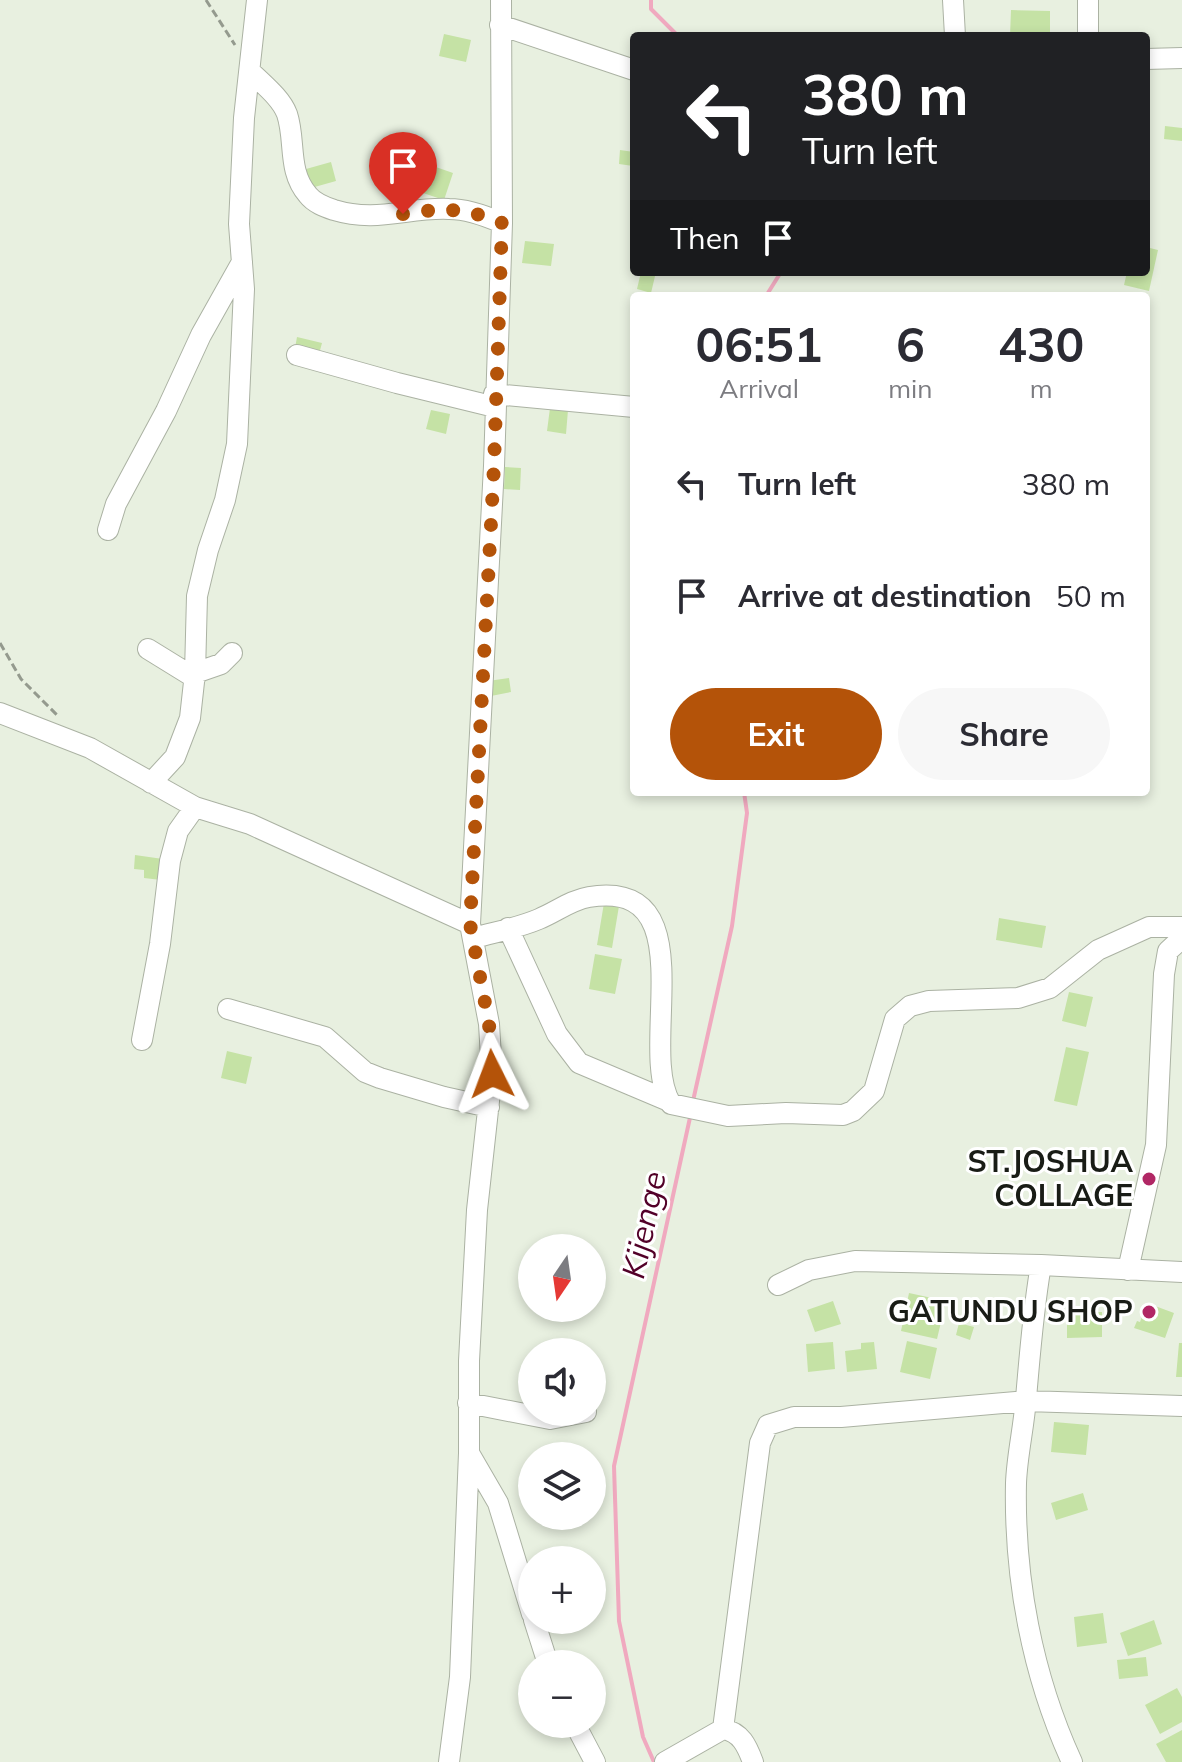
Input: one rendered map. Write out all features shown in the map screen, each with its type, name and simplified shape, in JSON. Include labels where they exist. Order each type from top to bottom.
[{"type":"street","points":[[151,783],[175,757],[190,718],[195,676],[197,596],[225,500],[237,444],[243,355],[239,224],[244,118],[257,0]]},
{"type":"street","points":[[449,1762],[460,1677],[477,1210],[492,1074],[489,1024],[472,931],[502,223],[501,0]]},
{"type":"street","points":[[953,0],[955,32]]},
{"type":"street","points":[[1088,0],[1088,32]]},
{"type":"street","points":[[500,25],[630,69]]},
{"type":"street","points":[[1150,59],[1182,58]]},
{"type":"street","points":[[251,72],[286,111],[291,130],[291,156],[298,181],[309,197],[326,207],[355,216],[451,208],[502,223]]},
{"type":"street","points":[[108,530],[121,493],[166,411],[201,335],[242,262]]},
{"type":"street","points":[[297,355],[397,383],[495,400],[630,407]]},
{"type":"street","points":[[148,649],[195,676]]},
{"type":"street","points":[[195,676],[221,664],[232,653]]},
{"type":"street","points":[[0,713],[90,748],[195,807],[250,824],[472,931],[508,928],[537,920],[589,897],[616,896],[640,904],[654,926],[661,963],[662,1067],[665,1092],[671,1103]]},
{"type":"street","points":[[142,1040],[160,944],[170,861],[178,831],[195,807]]},
{"type":"street","points":[[508,928],[557,1034],[579,1063],[671,1103],[736,1117],[786,1113],[843,1115],[860,1105],[874,1091],[895,1019],[910,1006],[929,1001],[1018,998],[1050,988],[1098,950],[1149,927],[1182,927]]},
{"type":"street","points":[[1128,1270],[1156,1145],[1164,974],[1168,951],[1182,938]]},
{"type":"street","points":[[228,1009],[325,1037],[365,1072],[380,1078],[489,1107]]},
{"type":"street","points":[[778,1285],[809,1270],[855,1261],[1182,1272]]},
{"type":"street","points":[[1041,1265],[1032,1319],[1016,1480],[1017,1534],[1027,1627],[1042,1683],[1072,1762]]},
{"type":"street","points":[[723,1729],[760,1443],[768,1425],[794,1417],[841,1417],[1026,1401],[1182,1406]]},
{"type":"street","points":[[468,1403],[518,1413]]},
{"type":"street","points":[[469,1453],[498,1503],[518,1568]]},
{"type":"street","points":[[667,1761],[723,1729]]},
{"type":"street","points":[[723,1729],[738,1735],[746,1743],[753,1762]]},
{"type":"street","points":[[582,1738],[595,1762]]},
{"type":"path","points":[[206,0],[251,72]]},
{"type":"path","points":[[0,643],[21,679],[60,718]]},
{"type":"building","points":[[1011,10],[1050,11],[1050,32],[1010,32]]},
{"type":"building","points":[[444,34],[471,40],[466,62],[439,56]]},
{"type":"building","points":[[1165,126],[1182,128],[1182,141],[1164,139]]},
{"type":"building","points":[[620,150],[630,151],[630,166],[619,164]]},
{"type":"building","points":[[331,162],[336,181],[311,188],[306,169]]},
{"type":"building","points":[[433,166],[453,173],[444,200],[423,193]]},
{"type":"building","points":[[525,241],[554,244],[551,266],[522,263]]},
{"type":"building","points":[[1150,248],[1158,250],[1149,291],[1124,285],[1126,276],[1150,276]]},
{"type":"building","points":[[640,276],[655,276],[651,292],[637,289]]},
{"type":"building","points":[[297,337],[322,343],[319,354],[295,348]]},
{"type":"building","points":[[550,408],[568,410],[566,434],[547,431]]},
{"type":"building","points":[[431,410],[450,414],[446,434],[426,429]]},
{"type":"building","points":[[505,467],[521,468],[520,490],[504,489]]},
{"type":"building","points":[[509,678],[511,692],[491,696],[488,681]]},
{"type":"building","points":[[135,855],[163,859],[161,880],[144,878],[144,870],[134,869]]},
{"type":"building","points":[[604,903],[619,906],[612,948],[597,945]]},
{"type":"building","points":[[999,918],[1046,926],[1042,948],[996,940]]},
{"type":"building","points":[[595,954],[622,959],[615,994],[589,989]]},
{"type":"building","points":[[1069,992],[1093,997],[1086,1027],[1062,1021]]},
{"type":"building","points":[[1066,1047],[1089,1052],[1077,1106],[1054,1101]]},
{"type":"building","points":[[227,1051],[252,1057],[246,1084],[221,1078]]},
{"type":"building","points":[[909,1293],[946,1301],[937,1339],[901,1331]]},
{"type":"building","points":[[833,1301],[841,1324],[815,1332],[807,1310]]},
{"type":"building","points":[[1147,1303],[1174,1313],[1165,1338],[1134,1328],[1137,1321],[1140,1322]]},
{"type":"building","points":[[1067,1312],[1102,1312],[1102,1337],[1067,1338]]},
{"type":"building","points":[[959,1323],[974,1327],[970,1340],[956,1335]]},
{"type":"building","points":[[907,1341],[937,1348],[930,1379],[900,1372]]},
{"type":"building","points":[[833,1342],[835,1369],[808,1372],[806,1344]]},
{"type":"building","points":[[874,1342],[877,1369],[847,1372],[845,1351],[861,1349],[861,1343]]},
{"type":"building","points":[[1179,1343],[1182,1343],[1182,1377],[1176,1377]]},
{"type":"building","points":[[1054,1422],[1089,1425],[1086,1455],[1051,1452]]},
{"type":"building","points":[[1083,1493],[1088,1510],[1056,1520],[1051,1503]]},
{"type":"building","points":[[1103,1613],[1107,1643],[1077,1647],[1074,1617]]},
{"type":"building","points":[[1154,1620],[1162,1644],[1128,1656],[1120,1633]]},
{"type":"building","points":[[1146,1657],[1148,1676],[1119,1679],[1117,1660]]},
{"type":"building","points":[[1177,1688],[1182,1697],[1182,1722],[1160,1734],[1145,1705]]},
{"type":"building","points":[[1182,1730],[1182,1762],[1166,1762],[1156,1744]]},
{"type":"waterway","name":"Kijenge","points":[[651,0],[651,9],[674,32]]},
{"type":"waterway","name":"Kijenge","points":[[768,292],[778,276]]},
{"type":"waterway","name":"Kijenge","points":[[693,1101],[732,926],[747,813],[745,796]]},
{"type":"waterway","name":"Kijenge","points":[[654,1762],[643,1737],[619,1621],[614,1466],[691,1113]]},
{"type":"place","name":"ST.JOSHUA COLLAGE","points":[[1149,1179]]},
{"type":"place","name":"GATUNDU SHOP","points":[[1149,1312]]},
{"type":"route","points":[[403,214],[451,208],[502,223],[494,466],[470,924],[489,1024],[492,1074]]}]
